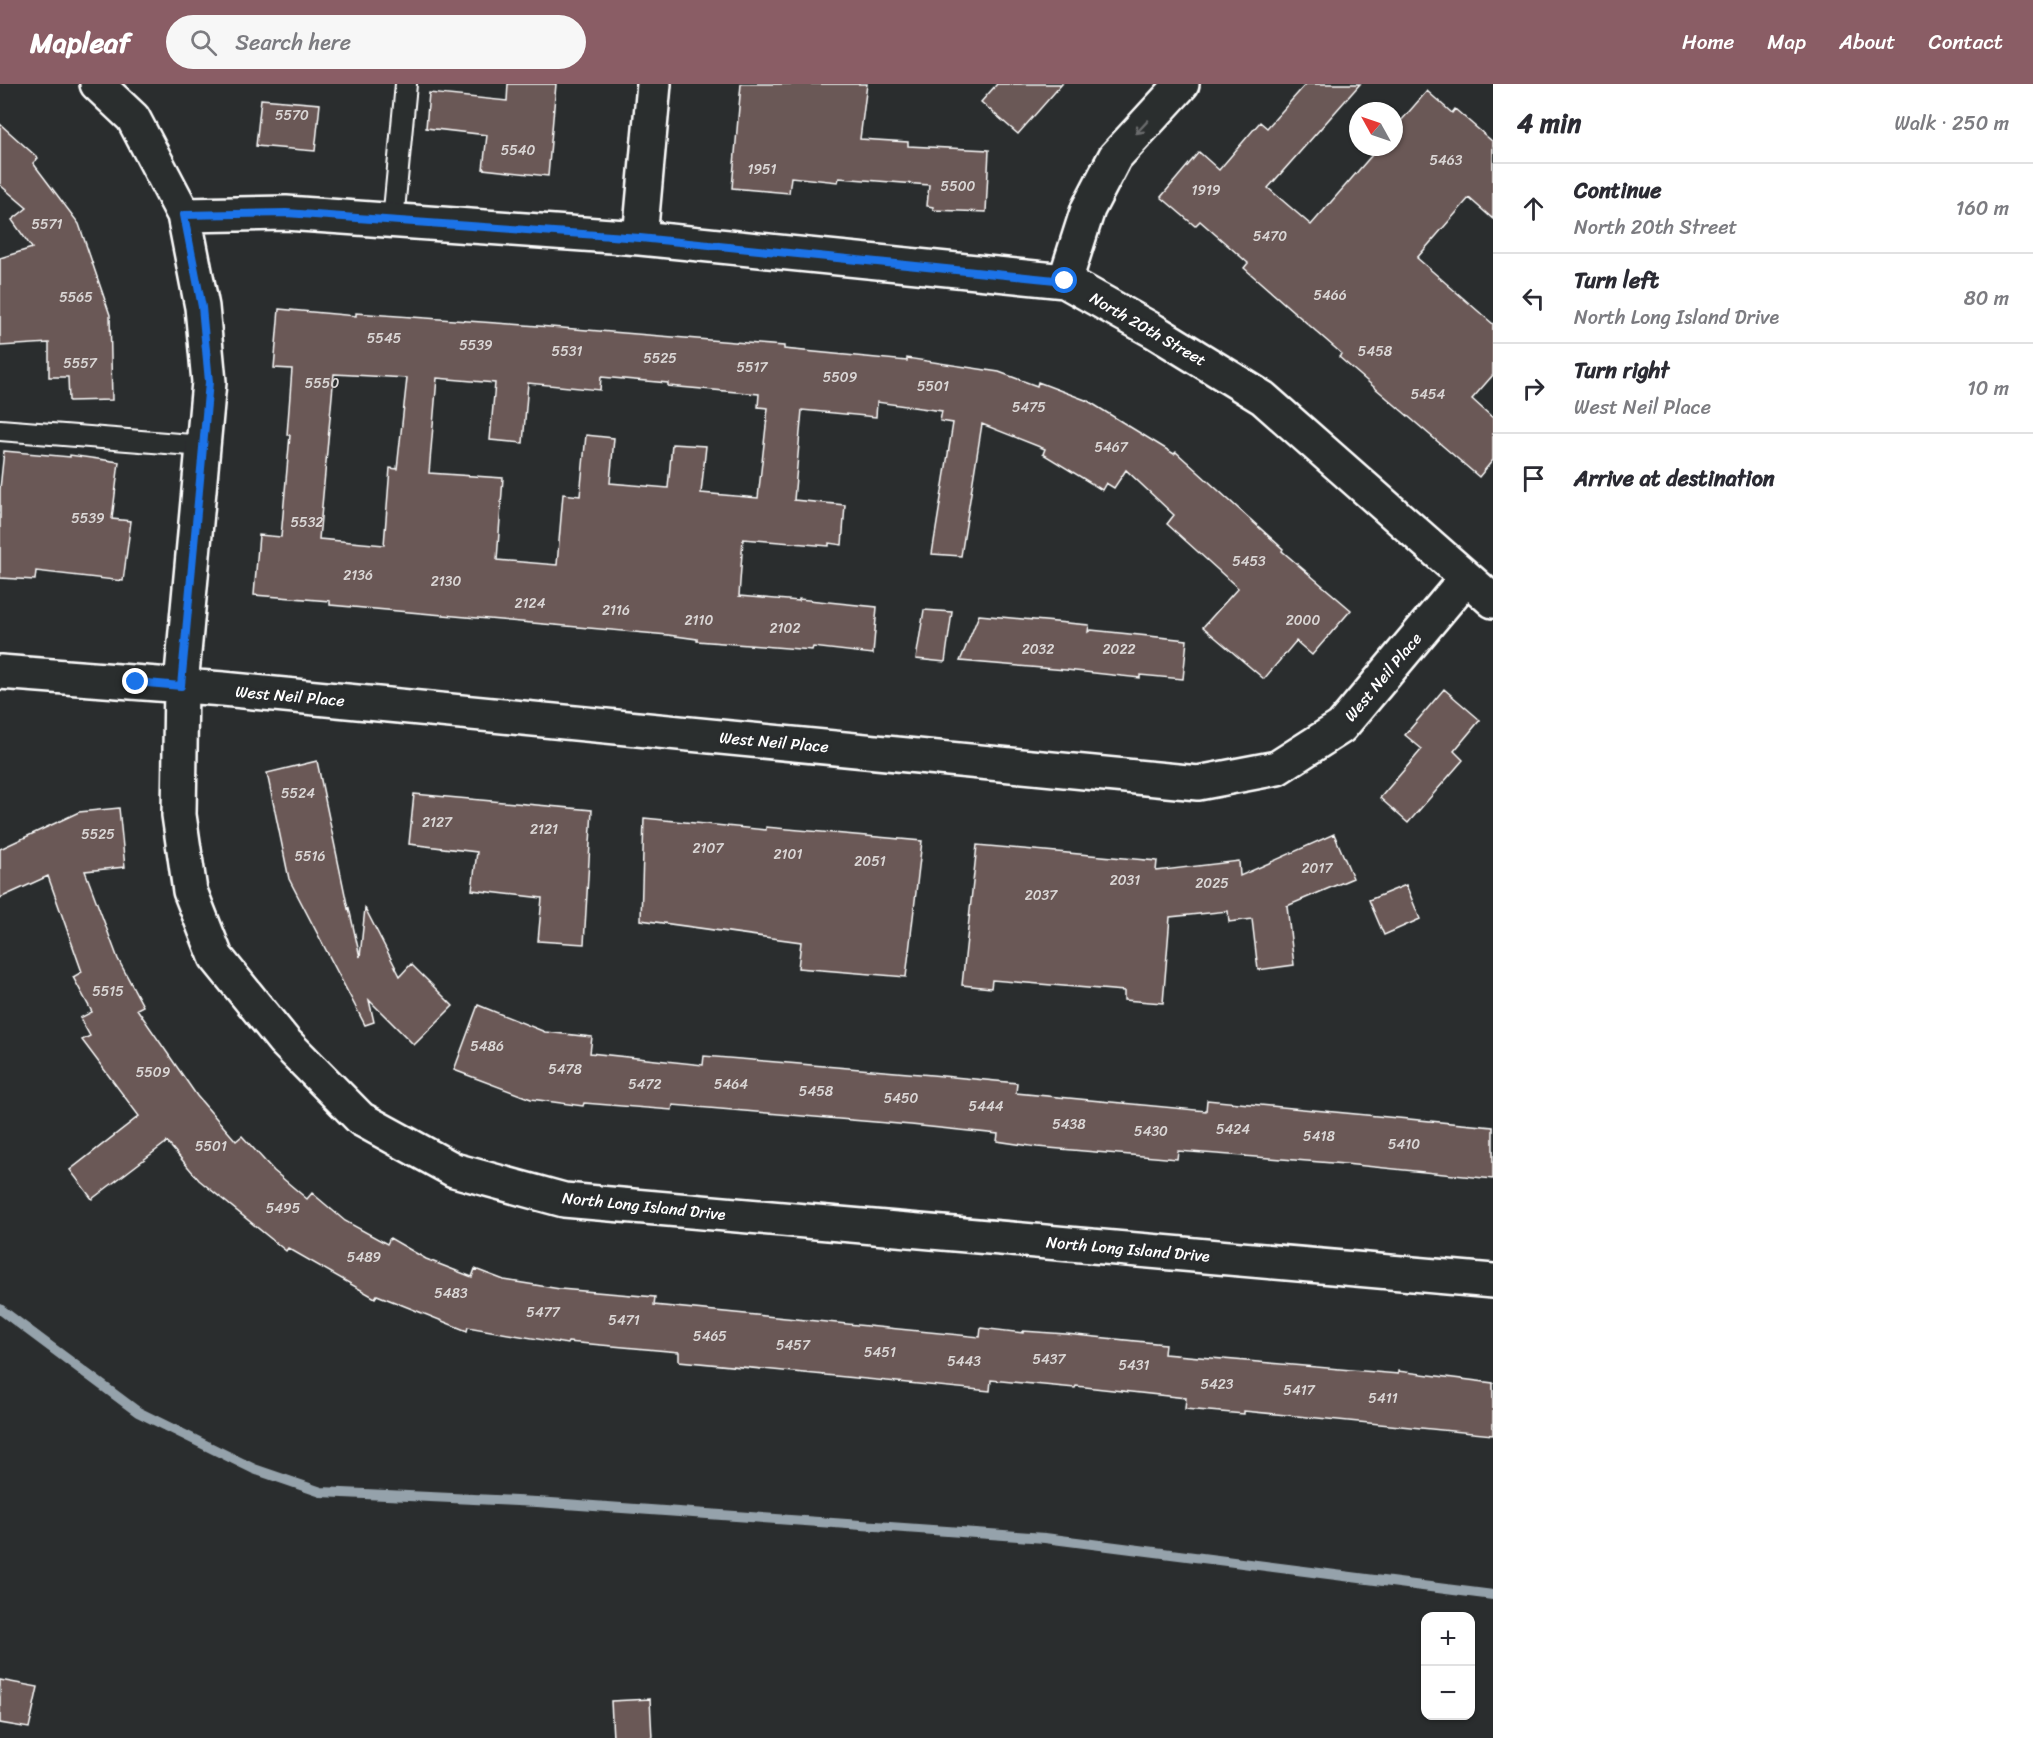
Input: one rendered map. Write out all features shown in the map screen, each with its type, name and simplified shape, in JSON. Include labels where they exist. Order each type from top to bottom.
[{"type":"street","name":"North Long Island Drive","points":[[97,84],[133,118],[184,215],[202,307],[209,382],[181,686],[179,815],[190,891],[216,957],[284,1041],[361,1119],[454,1170],[564,1200],[1493,1281]]},
{"type":"street","points":[[640,238],[654,84]]},
{"type":"street","points":[[1065,281],[1088,209],[1115,157],[1182,84]]},
{"type":"street","name":"North 20th Street","points":[[184,215],[286,213],[640,238],[1065,281],[1154,331],[1263,398],[1493,601]]},
{"type":"street","name":"West Neil Place","points":[[0,672],[181,686],[1198,783],[1277,768],[1341,727],[1466,578]]},
{"type":"lane","points":[[393,221],[406,84]]},
{"type":"lane","points":[[0,430],[204,446]]},
{"type":"building","points":[[508,84],[556,84],[548,176],[483,169],[487,135],[426,128],[429,93],[507,101]]},
{"type":"building","points":[[741,84],[867,84],[860,139],[908,142],[908,146],[989,150],[986,212],[933,210],[933,207],[927,206],[929,185],[839,178],[838,182],[791,177],[789,193],[732,188]]},
{"type":"building","points":[[997,84],[1062,84],[1018,134],[981,102]]},
{"type":"building","points":[[1306,84],[1360,84],[1268,188],[1311,225],[1371,156],[1403,156],[1403,119],[1427,91],[1452,113],[1455,109],[1493,142],[1493,219],[1469,198],[1417,258],[1493,324],[1493,375],[1472,399],[1493,418],[1493,460],[1479,477],[1339,357],[1342,354],[1244,268],[1248,263],[1200,221],[1195,226],[1161,197],[1199,152],[1219,170],[1260,122],[1267,128]]},
{"type":"building","points":[[261,99],[320,104],[315,151],[256,146]]},
{"type":"building","points":[[0,124],[38,158],[33,163],[79,224],[110,315],[112,400],[69,401],[68,377],[49,377],[49,343],[0,346],[0,258],[32,248],[12,220],[27,208],[0,185]]},
{"type":"building","points":[[279,309],[356,316],[356,313],[538,326],[784,346],[784,349],[907,361],[907,358],[999,372],[1037,386],[1038,382],[1088,401],[1174,454],[1176,452],[1283,549],[1282,551],[1351,610],[1312,655],[1296,641],[1264,679],[1203,627],[1238,588],[1167,524],[1174,515],[1126,470],[1114,488],[1106,483],[1102,490],[1043,454],[1045,449],[982,424],[961,556],[932,554],[953,423],[940,421],[942,411],[877,402],[876,417],[802,410],[794,500],[845,505],[842,545],[743,539],[739,596],[877,607],[873,654],[813,647],[812,650],[697,641],[697,639],[668,635],[330,605],[330,601],[254,595],[259,535],[281,537],[290,435],[287,435],[292,369],[274,368]],"holes":[[[334,374],[407,378],[397,469],[390,468],[384,545],[319,539]],[[601,377],[759,394],[758,407],[768,408],[758,498],[701,493],[706,446],[672,444],[668,488],[610,483],[614,438],[586,435],[580,496],[563,494],[557,565],[497,560],[503,478],[429,473],[437,378],[495,383],[490,440],[523,443],[528,383],[600,390]]]},
{"type":"building","points":[[4,451],[70,457],[70,455],[119,462],[112,519],[131,521],[123,581],[36,571],[35,580],[0,578],[0,489]]},
{"type":"building","points":[[924,610],[952,612],[945,662],[916,659]]},
{"type":"building","points":[[979,615],[1089,625],[1088,632],[1091,630],[1187,640],[1183,679],[1140,675],[1140,678],[960,661]]},
{"type":"building","points":[[1444,689],[1480,720],[1454,751],[1463,760],[1408,823],[1380,798],[1422,749],[1405,735]]},
{"type":"building","points":[[317,761],[360,957],[365,908],[400,976],[411,964],[453,1006],[414,1045],[369,1000],[374,1022],[365,1025],[289,879],[267,773]]},
{"type":"building","points":[[414,794],[592,810],[584,944],[538,941],[542,898],[472,890],[477,852],[409,844]]},
{"type":"building","points":[[119,808],[125,867],[85,871],[118,959],[143,1006],[137,1009],[197,1096],[236,1141],[242,1136],[274,1171],[307,1199],[312,1193],[345,1221],[387,1244],[390,1238],[426,1259],[472,1277],[475,1269],[504,1280],[560,1289],[655,1297],[654,1305],[980,1337],[981,1328],[1023,1333],[1023,1331],[1066,1334],[1165,1344],[1164,1354],[1398,1374],[1398,1371],[1493,1383],[1493,1435],[1244,1411],[1244,1414],[1185,1409],[1186,1398],[1076,1386],[1075,1388],[991,1380],[990,1391],[679,1361],[679,1352],[568,1342],[567,1344],[468,1327],[467,1331],[377,1295],[375,1298],[288,1248],[286,1251],[199,1180],[167,1142],[92,1199],[70,1170],[139,1116],[82,1040],[90,1036],[80,1018],[92,1012],[73,977],[82,972],[48,876],[0,898],[0,849],[79,812]]},
{"type":"building","points":[[644,818],[766,830],[766,827],[922,841],[906,977],[798,968],[801,942],[641,920]]},
{"type":"building","points":[[1334,834],[1353,878],[1287,906],[1294,965],[1258,970],[1252,919],[1229,922],[1228,911],[1170,917],[1163,1003],[1124,1000],[1124,991],[992,980],[991,988],[962,985],[977,845],[1157,861],[1156,871],[1239,861],[1240,876]]},
{"type":"building","points":[[1406,885],[1420,919],[1384,935],[1369,900]]},
{"type":"building","points":[[478,1005],[545,1032],[592,1037],[590,1053],[703,1065],[704,1056],[1017,1083],[1016,1093],[1206,1111],[1207,1100],[1493,1127],[1493,1179],[1345,1164],[1178,1151],[1177,1159],[1037,1147],[997,1141],[998,1134],[911,1125],[673,1105],[672,1110],[584,1103],[583,1106],[531,1099],[454,1070]]},
{"type":"building","points":[[0,1680],[38,1687],[29,1728],[0,1723]]},
{"type":"building","points":[[650,1699],[652,1738],[613,1738],[611,1701]]},
{"type":"waterway","points":[[0,1309],[138,1412],[254,1469],[321,1492],[537,1502],[1045,1538],[1493,1595]]},
{"type":"route","points":[[136,682],[181,686],[209,382],[202,307],[184,215],[286,213],[640,238],[1065,281]]}]
